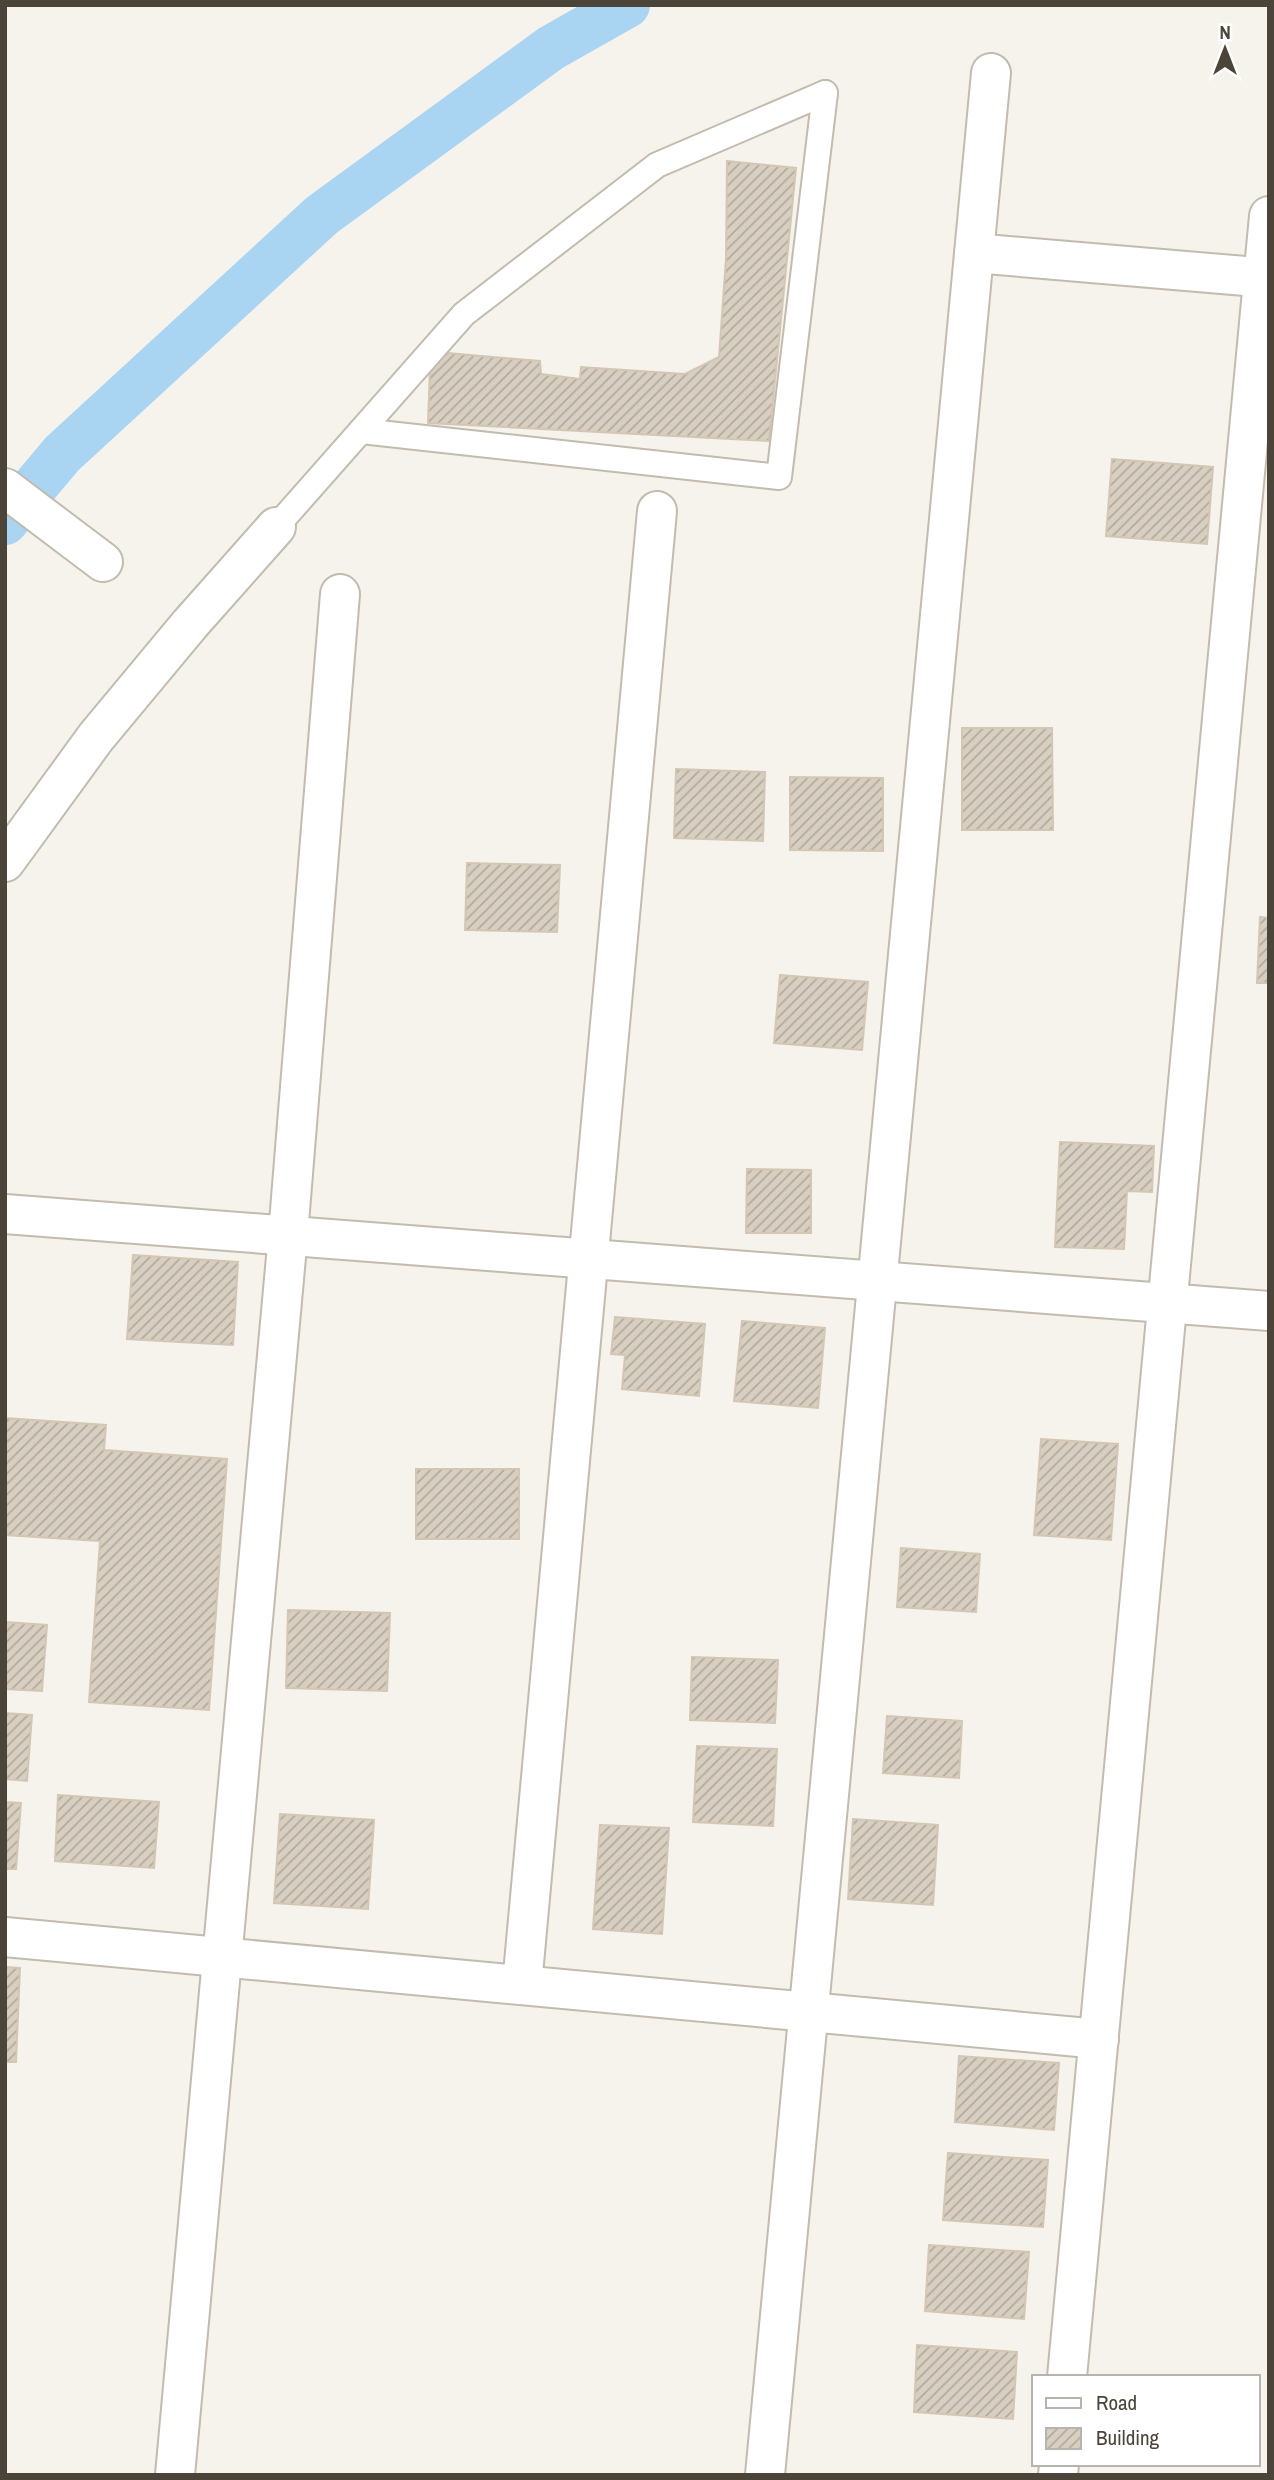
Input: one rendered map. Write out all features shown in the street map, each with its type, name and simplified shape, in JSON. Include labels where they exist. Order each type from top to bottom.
[{"type":"street","points":[[765,2475],[991,73]]},
{"type":"street","points":[[1067,2375],[1266,278],[1269,216]]},
{"type":"street","points":[[974,253],[1266,278]]},
{"type":"street","points":[[5,488],[93,555]]},
{"type":"street","points":[[523,1985],[657,511]]},
{"type":"street","points":[[5,862],[96,737],[190,624],[276,527]]},
{"type":"street","points":[[175,2475],[288,1235],[340,594]]},
{"type":"street","points":[[5,1214],[1269,1311]]},
{"type":"street","points":[[5,1937],[1099,2039]]},
{"type":"lane","points":[[276,527],[464,314],[657,165],[825,93],[779,477],[361,431]]},
{"type":"building","points":[[727,161],[796,168],[769,441],[428,423],[430,367],[448,353],[540,361],[541,374],[580,379],[581,367],[685,374],[719,357],[726,259]]},
{"type":"building","points":[[1112,459],[1213,467],[1207,544],[1106,536]]},
{"type":"building","points":[[962,728],[1052,728],[1053,830],[962,830]]},
{"type":"building","points":[[676,769],[765,772],[763,841],[674,838]]},
{"type":"building","points":[[790,777],[883,778],[883,851],[790,850]]},
{"type":"building","points":[[467,863],[560,865],[557,932],[465,930]]},
{"type":"building","points":[[1260,917],[1269,918],[1269,983],[1257,983]]},
{"type":"building","points":[[780,975],[868,982],[862,1050],[774,1043]]},
{"type":"building","points":[[1060,1142],[1154,1146],[1152,1192],[1127,1191],[1124,1249],[1055,1247]]},
{"type":"building","points":[[747,1169],[811,1170],[811,1233],[746,1233]]},
{"type":"building","points":[[133,1255],[238,1262],[233,1345],[127,1339]]},
{"type":"building","points":[[615,1317],[705,1324],[699,1396],[622,1389],[625,1355],[611,1354]]},
{"type":"building","points":[[742,1321],[825,1328],[818,1408],[734,1401]]},
{"type":"building","points":[[5,1418],[106,1425],[104,1450],[227,1459],[209,1710],[89,1702],[100,1541],[5,1535]]},
{"type":"building","points":[[1041,1439],[1118,1444],[1111,1540],[1034,1535]]},
{"type":"building","points":[[416,1469],[519,1469],[519,1539],[416,1539]]},
{"type":"building","points":[[901,1548],[980,1554],[976,1612],[897,1607]]},
{"type":"building","points":[[288,1610],[390,1613],[387,1691],[286,1688]]},
{"type":"building","points":[[5,1622],[47,1625],[42,1691],[5,1689]]},
{"type":"building","points":[[692,1657],[778,1660],[775,1723],[690,1720]]},
{"type":"building","points":[[5,1713],[32,1715],[27,1781],[5,1779]]},
{"type":"building","points":[[887,1716],[962,1721],[959,1778],[883,1773]]},
{"type":"building","points":[[697,1746],[777,1749],[773,1826],[693,1822]]},
{"type":"building","points":[[58,1795],[159,1802],[154,1868],[55,1861]]},
{"type":"building","points":[[5,1802],[21,1803],[16,1869],[5,1869]]},
{"type":"building","points":[[280,1814],[374,1820],[368,1909],[274,1903]]},
{"type":"building","points":[[853,1819],[938,1825],[933,1905],[848,1899]]},
{"type":"building","points":[[600,1825],[669,1828],[662,1934],[593,1929]]},
{"type":"building","points":[[5,1967],[20,1968],[16,2062],[5,2062]]},
{"type":"building","points":[[959,2056],[1059,2063],[1054,2130],[955,2122]]},
{"type":"building","points":[[948,2153],[1048,2160],[1043,2227],[943,2220]]},
{"type":"building","points":[[929,2245],[1029,2252],[1024,2319],[925,2311]]},
{"type":"building","points":[[917,2345],[1017,2352],[1013,2419],[914,2412]]},
{"type":"waterway","points":[[5,522],[62,454],[322,215],[551,48],[627,5]]}]
